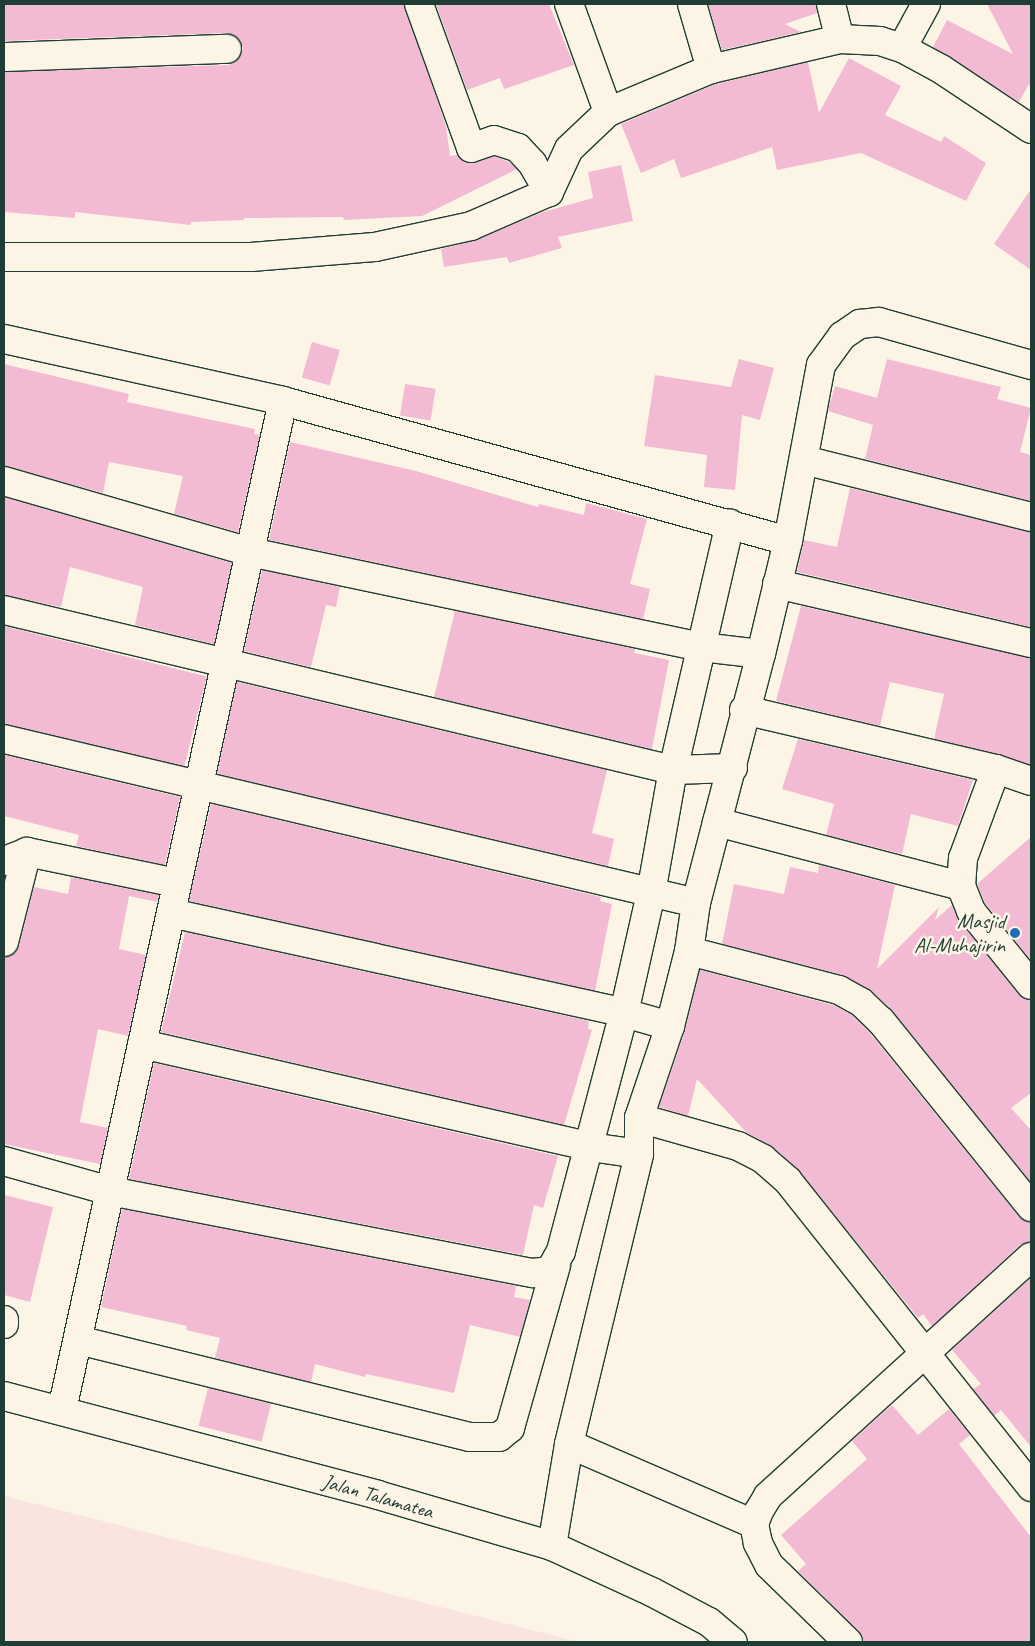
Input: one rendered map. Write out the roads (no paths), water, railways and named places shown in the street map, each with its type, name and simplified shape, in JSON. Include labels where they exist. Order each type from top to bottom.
[{"type":"street","points":[[419,4],[471,148],[494,140],[518,148],[532,163],[549,192]]},
{"type":"street","points":[[569,4],[608,112]]},
{"type":"street","points":[[692,4],[711,70]]},
{"type":"street","points":[[831,4],[840,39]]},
{"type":"street","points":[[902,48],[926,4]]},
{"type":"street","points":[[4,257],[251,258],[375,247],[471,226],[549,192],[569,149],[608,112],[711,70],[840,39],[880,41],[902,48],[941,69],[1031,129]]},
{"type":"street","points":[[4,57],[227,49]]},
{"type":"street","points":[[552,1546],[569,1444],[639,1154],[639,1118],[670,1026],[688,951],[696,903],[716,822],[733,768],[744,710],[788,540],[821,365],[842,336],[860,324],[879,322],[1031,365]]},
{"type":"street","points":[[4,339],[283,401],[788,540]]},
{"type":"street","points":[[62,1410],[283,401]]},
{"type":"street","points":[[804,460],[1031,517]]},
{"type":"street","points":[[4,481],[250,552],[701,647],[760,654]]},
{"type":"street","points":[[78,1340],[470,1437],[498,1437],[510,1428],[590,1148],[624,1013],[651,893],[672,770],[730,524]]},
{"type":"street","points":[[777,584],[1031,643]]},
{"type":"street","points":[[4,610],[225,665],[672,770],[733,768]]},
{"type":"street","points":[[744,710],[996,769],[1031,781]]},
{"type":"street","points":[[4,739],[696,903]]},
{"type":"street","points":[[996,769],[963,858],[960,886],[971,911],[1031,985]]},
{"type":"street","points":[[716,822],[960,886]]},
{"type":"street","points":[[4,942],[16,857],[177,883]]},
{"type":"street","points":[[171,913],[624,1013],[670,1026]]},
{"type":"street","points":[[688,951],[839,990],[861,1002],[881,1021],[1031,1207]]},
{"type":"street","points":[[142,1044],[590,1148],[639,1154]]},
{"type":"street","points":[[639,1118],[738,1146],[764,1159],[788,1181],[1031,1487]]},
{"type":"street","points":[[4,1161],[110,1191],[533,1273],[543,1274],[556,1265]]},
{"type":"street","points":[[848,1642],[770,1565],[758,1543],[754,1524],[768,1496],[927,1354],[1031,1257]]},
{"type":"street","name":"Jalan Talamatea","points":[[4,1396],[62,1410],[552,1546],[660,1596],[709,1622],[733,1642]]},
{"type":"street","points":[[569,1444],[754,1524]]},
{"type":"place","name":"Masjid Al-Muhajirin","points":[[1015,933]]}]
